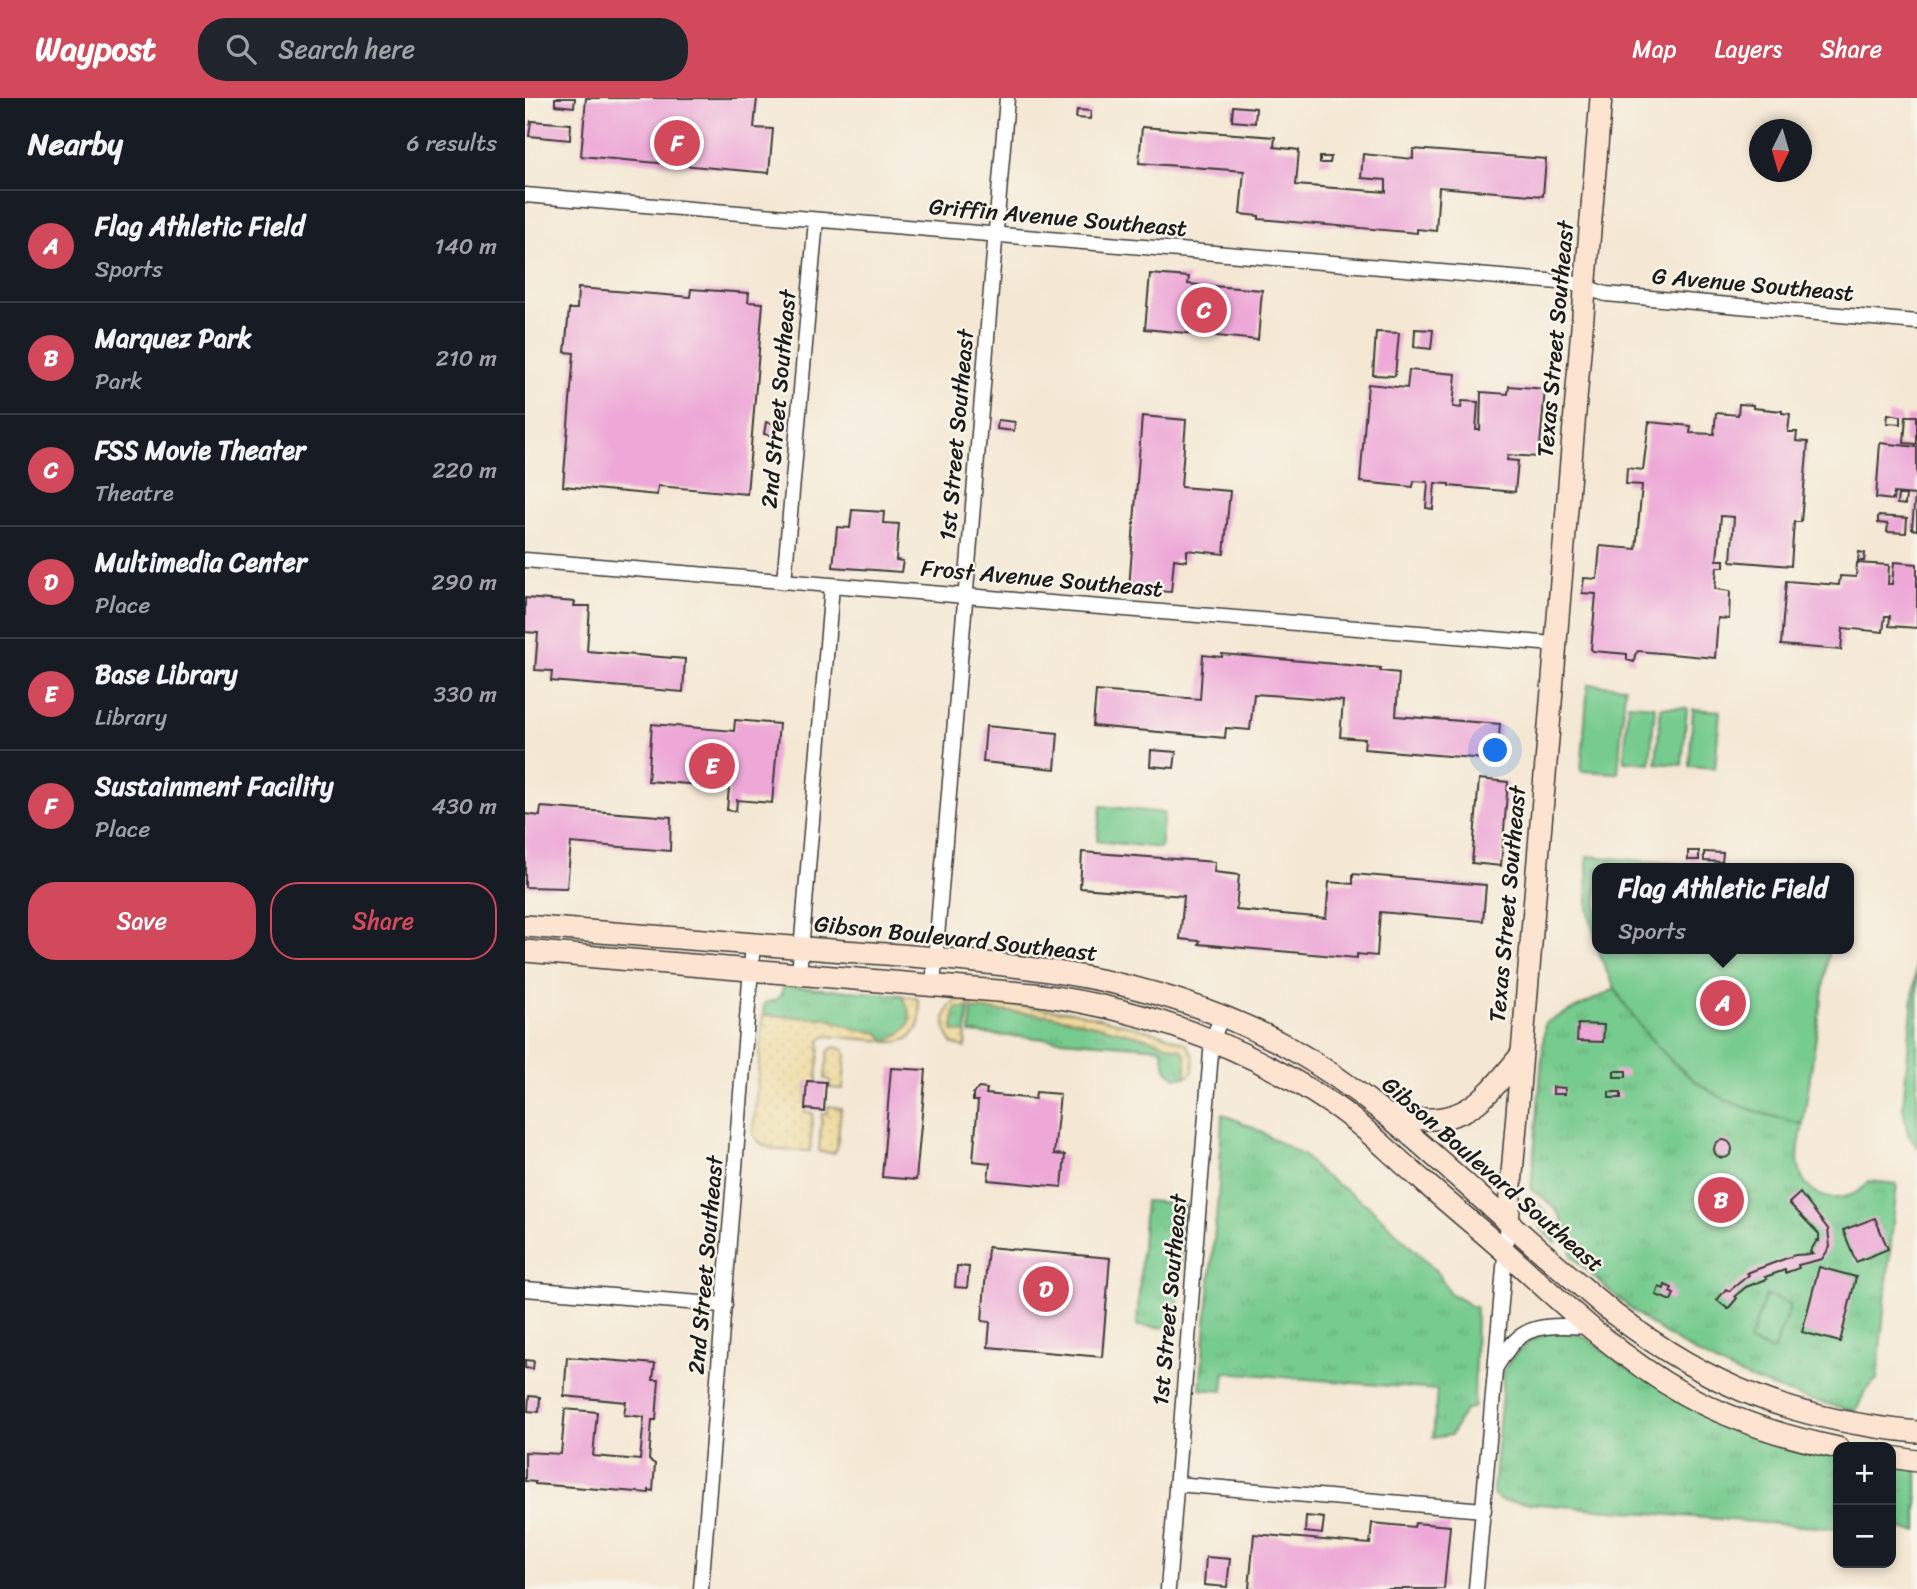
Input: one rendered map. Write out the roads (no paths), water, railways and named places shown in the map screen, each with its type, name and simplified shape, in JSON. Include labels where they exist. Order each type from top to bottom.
[{"type":"main road","name":"Texas Street Southeast","points":[[1508,1222],[1601,98]]},
{"type":"main road","name":"Gibson Boulevard Southeast","points":[[525,926],[935,958],[1051,970],[1143,989],[1222,1016],[1289,1048],[1359,1092],[1389,1115],[1614,1314],[1686,1364],[1753,1396],[1806,1414],[1853,1424],[1917,1432]]},
{"type":"main road","name":"Gibson Boulevard Southeast","points":[[525,951],[1080,1000],[1123,1010],[1212,1040],[1262,1063],[1336,1106],[1590,1327],[1651,1374],[1686,1395],[1759,1426],[1797,1439],[1833,1447]]},
{"type":"main road","points":[[1389,1115],[1439,1120],[1463,1113],[1485,1098],[1521,1055]]},
{"type":"main road","points":[[1896,1458],[1917,1461]]},
{"type":"street","name":"1st Street Southeast","points":[[933,985],[1007,98]]},
{"type":"street","name":"Griffin Avenue Southeast","points":[[525,195],[1571,282],[1586,287]]},
{"type":"street","name":"2nd Street Southeast","points":[[784,582],[815,220]]},
{"type":"street","name":"G Avenue Southeast","points":[[1586,287],[1608,294],[1917,322]]},
{"type":"street","name":"Frost Avenue Southeast","points":[[525,560],[1555,644]]},
{"type":"street","points":[[799,974],[832,586]]},
{"type":"street","name":"2nd Street Southeast","points":[[701,1589],[753,944]]},
{"type":"street","name":"1st Street Southeast","points":[[1168,1589],[1212,1040],[1222,1016]]},
{"type":"street","name":"Texas Street Southeast","points":[[1476,1589],[1508,1222]]},
{"type":"street","points":[[525,1289],[725,1305]]},
{"type":"street","points":[[1496,1368],[1517,1338],[1542,1327],[1590,1327]]},
{"type":"street","points":[[1177,1484],[1484,1510]]},
{"type":"place","name":"Sustainment Facility","points":[[677,143]]},
{"type":"place","name":"FSS Movie Theater","points":[[1204,310]]},
{"type":"place","name":"Base Library","points":[[712,766]]},
{"type":"place","name":"Flag Athletic Field","points":[[1723,1003]]},
{"type":"place","name":"Marquez Park","points":[[1721,1200]]},
{"type":"place","name":"Multimedia Center","points":[[1046,1289]]}]
